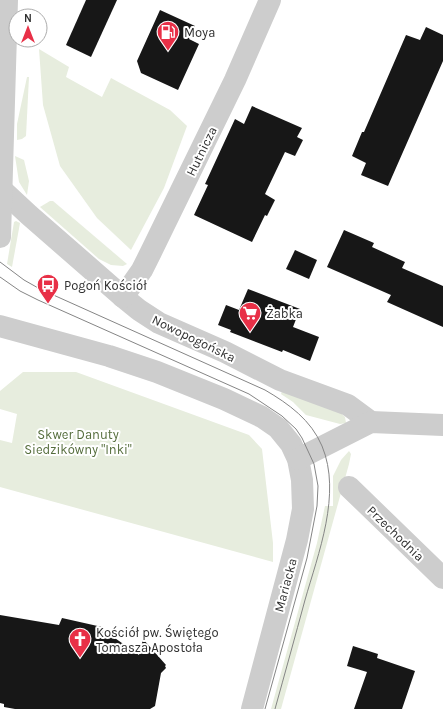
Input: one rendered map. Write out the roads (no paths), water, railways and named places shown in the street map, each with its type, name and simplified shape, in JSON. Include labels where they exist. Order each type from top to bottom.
[{"type":"street","points":[[0,237],[7,0]]},
{"type":"street","name":"Hutnicza","points":[[123,297],[142,270],[151,252],[235,80],[270,0]]},
{"type":"street","name":"Nowopogońska","points":[[1,189],[123,297],[159,323],[225,352],[280,380],[348,405],[371,422]]},
{"type":"street","points":[[0,326],[109,356],[150,370],[243,407],[262,417],[278,428],[291,444],[298,459],[371,422],[443,425]]},
{"type":"street","name":"Mariacka","points":[[252,709],[297,540],[303,509],[302,480],[298,459]]},
{"type":"street","name":"Przechodnia","points":[[349,487],[443,578]]},
{"type":"tram line","points":[[0,262],[24,280],[40,289],[265,390],[291,407],[312,428],[322,446],[328,465],[330,484],[329,504],[321,544],[275,709]]},
{"type":"tram line","points":[[0,277],[20,291],[38,300],[249,394],[282,416],[296,429],[302,438],[314,464],[318,486],[317,506],[307,558],[265,709]]},
{"type":"place","name":"Moya","points":[[168,52]]},
{"type":"place","name":"Pogoń Kościół","points":[[48,304]]},
{"type":"place","name":"Żabka","points":[[250,332]]},
{"type":"place","name":"Kościół pw. Świętego Tomasza Apostoła","points":[[80,658]]},
{"type":"park label","name":"Skwer Danuty Siedzikówny \"Inki\"","points":[[78,442]]}]
